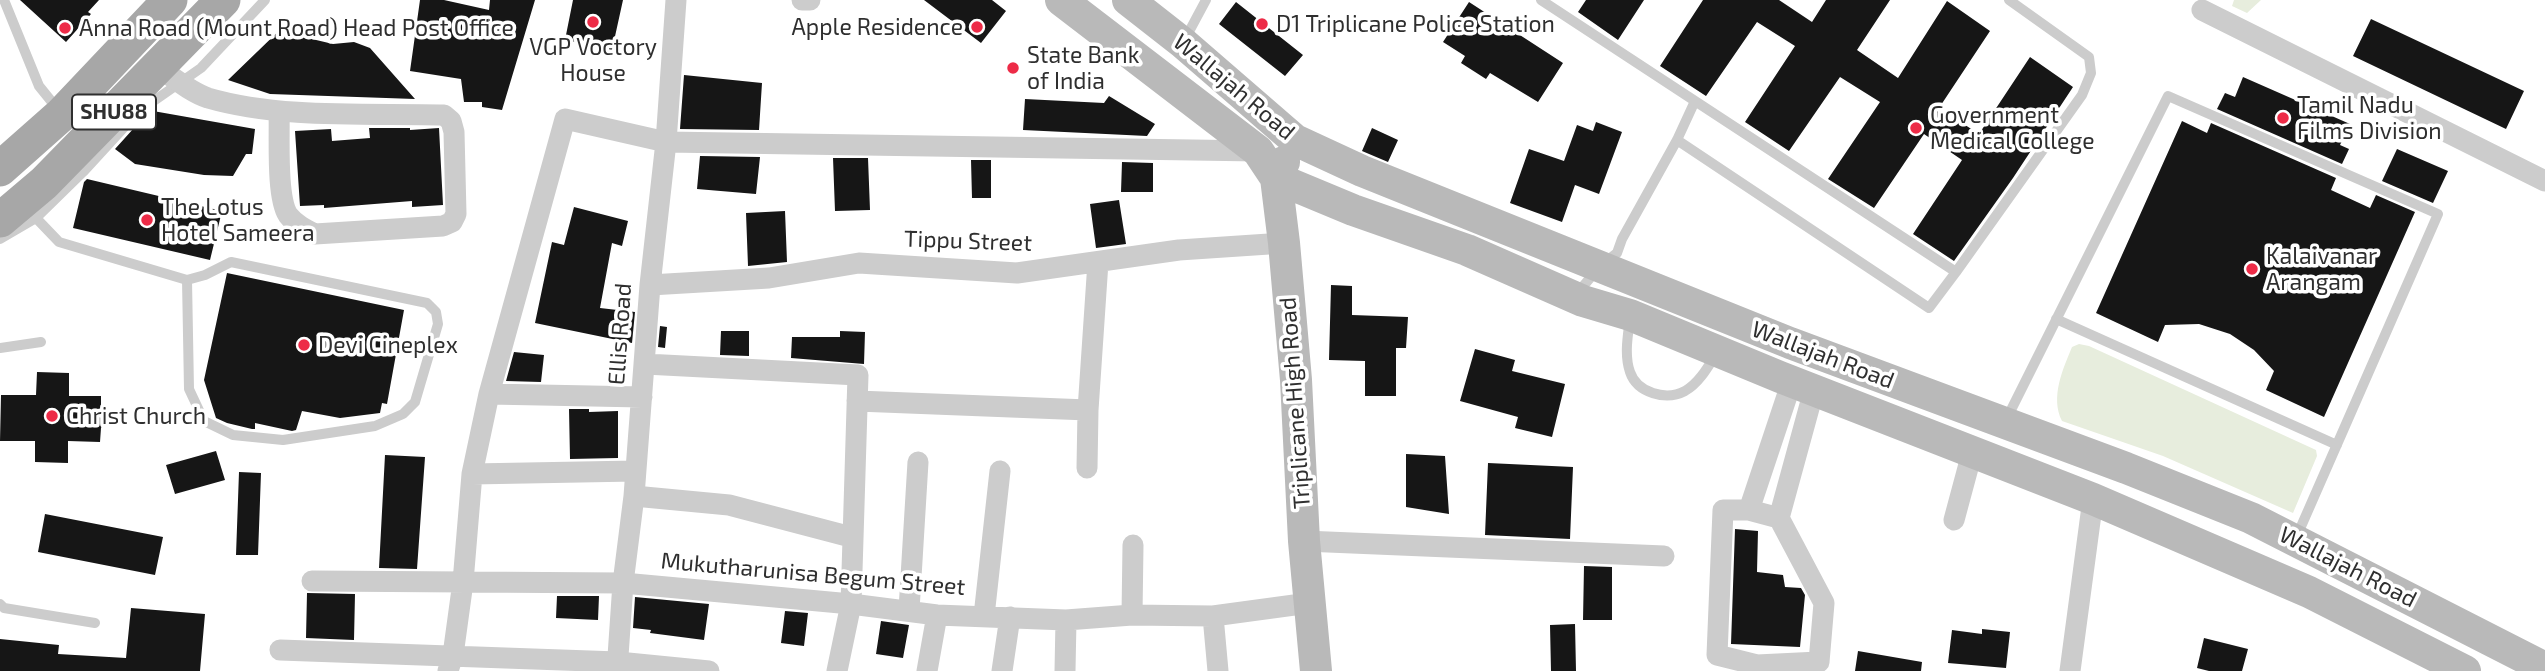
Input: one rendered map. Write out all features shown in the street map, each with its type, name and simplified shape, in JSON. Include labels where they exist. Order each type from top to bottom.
[{"type":"main road","name":"SHU88","points":[[0,169],[62,114],[170,0]]},
{"type":"main road","name":"SHU88","points":[[0,219],[169,75],[223,0]]},
{"type":"main road","name":"Wallajah Road","points":[[1061,0],[1258,151],[1276,178],[1353,210],[1467,250],[1574,297],[1630,315],[2093,499],[2309,592],[2465,671]]},
{"type":"main road","name":"Wallajah Road","points":[[1128,0],[1183,43],[1295,140],[1362,171],[1790,343],[2251,518],[2545,668]]},
{"type":"main road","points":[[1276,178],[1295,140]]},
{"type":"main road","name":"Triplicane High Road","points":[[1276,178],[1296,380],[1304,541],[1316,671]]},
{"type":"street","name":"Ellis Road","points":[[617,667],[623,583],[634,496],[650,285],[666,142],[676,0]]},
{"type":"street","points":[[802,0],[810,0]]},
{"type":"street","points":[[2205,5],[2545,181]]},
{"type":"street","points":[[169,75],[209,98],[279,111],[444,115],[451,121],[454,132],[456,214],[452,222],[443,226],[315,234],[297,224],[288,214],[282,199],[279,111]]},
{"type":"street","points":[[450,663],[463,582],[472,474],[489,394],[565,119],[666,142],[1258,151]]},
{"type":"street","name":"Tippu Street","points":[[650,285],[769,278],[859,263],[1017,273],[1179,250],[1284,243]]},
{"type":"street","points":[[1087,468],[1098,262]]},
{"type":"street","points":[[645,364],[858,374],[851,604],[837,671]]},
{"type":"street","points":[[1749,510],[1803,386]]},
{"type":"street","points":[[1779,518],[1749,510],[1723,510],[1717,655],[1756,664],[1819,663],[1824,603],[1779,518],[1803,386]]},
{"type":"street","points":[[489,394],[642,397]]},
{"type":"street","points":[[857,401],[1088,410]]},
{"type":"street","points":[[1954,520],[1972,453]]},
{"type":"street","points":[[909,610],[918,462]]},
{"type":"street","points":[[472,474],[635,471]]},
{"type":"street","points":[[984,615],[1000,471]]},
{"type":"street","points":[[634,496],[729,506],[851,537]]},
{"type":"street","points":[[2070,671],[2093,499]]},
{"type":"street","points":[[1304,541],[1664,556]]},
{"type":"street","points":[[1132,615],[1133,545]]},
{"type":"street","name":"Mukutharunisa Begum Street","points":[[312,581],[623,583],[851,604],[937,615],[1066,620],[1132,615],[1213,616],[1309,603]]},
{"type":"street","points":[[927,671],[937,615]]},
{"type":"street","points":[[1213,616],[1218,671]]},
{"type":"street","points":[[1002,671],[1010,617]]},
{"type":"street","points":[[1065,671],[1066,620]]},
{"type":"street","points":[[280,650],[450,663],[709,671]]},
{"type":"lane","points":[[4,0],[38,86],[62,114]]},
{"type":"lane","points":[[0,239],[36,218],[83,172],[169,75],[201,68],[265,0]]},
{"type":"lane","points":[[1183,43],[1206,0]]},
{"type":"lane","points":[[1541,0],[1956,272]]},
{"type":"lane","points":[[1677,140],[1929,308],[2082,95],[2091,73],[2089,57],[2008,0]]},
{"type":"lane","points":[[2005,423],[2168,96],[2438,214],[2295,540]]},
{"type":"lane","points":[[1574,297],[1599,267],[1616,253],[1695,101]]},
{"type":"lane","points":[[36,218],[59,242],[187,280],[232,262],[427,303],[436,312],[438,324],[415,401],[403,414],[375,426],[283,440],[233,435],[204,421],[189,389],[187,280]]},
{"type":"lane","points":[[1630,315],[1627,360],[1630,375],[1645,390],[1662,396],[1684,391],[1703,375],[1717,351]]},
{"type":"lane","points":[[2056,320],[2337,445]]},
{"type":"lane","points":[[0,348],[41,342]]},
{"type":"lane","points":[[0,604],[4,608],[95,623]]},
{"type":"green space","points":[[2234,0],[2261,0],[2247,13],[2232,6]]},
{"type":"green space","points":[[2079,344],[2089,346],[2316,450],[2317,456],[2293,513],[2163,456],[2062,421],[2057,402],[2059,383],[2072,347]]},
{"type":"building","name":"Anna Road (Mount Road) Head Post Office","points":[[20,0],[99,0],[88,12],[91,14],[66,42]]},
{"type":"building","points":[[420,0],[444,0],[489,10],[490,0],[535,0],[502,110],[482,107],[482,102],[464,102],[461,79],[410,71]]},
{"type":"building","name":"VGP Voctory House","points":[[573,0],[623,0],[612,50],[565,40]]},
{"type":"building","name":"Apple Residence","points":[[924,0],[992,0],[1006,11],[981,43]]},
{"type":"building","points":[[1586,0],[1644,0],[1618,40],[1578,12]]},
{"type":"building","name":"Government Medical College","points":[[1703,0],[1779,0],[1812,22],[1826,0],[1890,0],[1857,50],[1898,78],[1947,1],[1990,31],[1939,108],[1979,134],[2030,57],[2073,87],[1954,261],[1913,234],[1962,160],[1924,134],[1874,208],[1828,179],[1880,102],[1840,77],[1789,151],[1745,122],[1795,46],[1757,22],[1706,96],[1660,66]]},
{"type":"building","points":[[1236,2],[1303,55],[1285,76],[1219,24]]},
{"type":"building","points":[[1469,2],[1563,63],[1538,102],[1490,73],[1486,79],[1461,63],[1465,56],[1443,42]]},
{"type":"building","points":[[2371,19],[2524,91],[2506,129],[2353,56]]},
{"type":"building","points":[[288,22],[312,39],[333,44],[354,42],[370,48],[415,99],[270,94],[228,80]]},
{"type":"building","points":[[684,75],[762,83],[759,130],[680,129]]},
{"type":"building","name":"Tamil Nadu Films Division","points":[[2243,77],[2350,124],[2340,145],[2349,149],[2342,164],[2217,109],[2225,93],[2235,97]]},
{"type":"building","points":[[1109,96],[1155,124],[1147,136],[1023,130],[1025,99],[1104,103]]},
{"type":"building","points":[[153,111],[255,129],[252,154],[246,154],[233,176],[204,175],[135,164],[115,149],[143,118]]},
{"type":"building","name":"Kalaivanar Arangam","points":[[2182,121],[2207,133],[2211,123],[2336,178],[2331,190],[2370,208],[2376,195],[2415,212],[2324,417],[2266,390],[2274,371],[2254,350],[2230,334],[2199,324],[2165,325],[2158,342],[2096,313]]},
{"type":"building","points":[[1596,122],[1622,132],[1599,194],[1575,185],[1562,222],[1510,203],[1529,149],[1564,161],[1577,125],[1593,131]]},
{"type":"building","points":[[369,128],[439,128],[443,205],[412,207],[412,201],[324,208],[324,205],[300,206],[295,131],[331,129],[332,141],[370,138]]},
{"type":"building","points":[[1372,128],[1398,140],[1388,162],[1362,151]]},
{"type":"building","points":[[2397,149],[2448,171],[2433,203],[2382,181]]},
{"type":"building","points":[[700,156],[760,157],[756,194],[697,189]]},
{"type":"building","points":[[833,158],[868,158],[870,210],[835,211]]},
{"type":"building","points":[[971,160],[991,160],[991,198],[972,198]]},
{"type":"building","points":[[1122,162],[1153,163],[1153,192],[1121,192]]},
{"type":"building","name":"The Lotus Hotel Sameera","points":[[87,179],[222,211],[210,260],[73,228]]},
{"type":"building","points":[[1119,200],[1126,244],[1096,248],[1090,204]]},
{"type":"building","points":[[574,207],[628,221],[622,246],[612,243],[600,308],[635,312],[632,343],[535,323],[552,242],[564,245]]},
{"type":"building","points":[[785,211],[787,262],[748,266],[746,213]]},
{"type":"building","name":"Devi Cineplex","points":[[227,273],[404,310],[387,404],[382,403],[380,413],[340,418],[302,411],[296,430],[292,431],[255,423],[255,429],[252,429],[216,418],[204,380]]},
{"type":"building","points":[[1331,285],[1352,286],[1352,315],[1408,317],[1406,348],[1396,348],[1396,396],[1365,396],[1365,361],[1329,360]]},
{"type":"building","points":[[660,326],[667,327],[665,348],[658,347]]},
{"type":"building","points":[[721,331],[749,331],[749,356],[720,355]]},
{"type":"building","points":[[840,331],[865,332],[864,364],[791,358],[792,337],[840,337]]},
{"type":"building","points":[[1475,349],[1515,360],[1512,371],[1565,384],[1552,437],[1515,428],[1518,417],[1460,401]]},
{"type":"building","points":[[514,352],[544,355],[541,382],[506,381]]},
{"type":"building","name":"Christ Church","points":[[37,372],[69,373],[69,396],[101,396],[101,408],[105,418],[100,442],[68,441],[68,463],[35,462],[35,441],[0,441],[1,395],[36,395]]},
{"type":"building","points":[[569,409],[589,409],[589,412],[618,411],[618,458],[570,459]]},
{"type":"building","points":[[216,451],[225,480],[175,494],[166,465]]},
{"type":"building","points":[[1406,454],[1445,456],[1449,514],[1406,507]]},
{"type":"building","points":[[385,455],[425,457],[417,569],[379,568]]},
{"type":"building","points":[[1488,463],[1573,467],[1570,539],[1485,535]]},
{"type":"building","points":[[239,472],[261,473],[258,555],[236,555]]},
{"type":"building","points":[[45,514],[163,537],[155,575],[38,552]]},
{"type":"building","points":[[1735,529],[1758,531],[1757,572],[1783,575],[1785,587],[1801,588],[1805,595],[1800,647],[1731,644]]},
{"type":"building","points":[[1584,566],[1612,567],[1612,620],[1583,620]]},
{"type":"building","points":[[307,593],[355,594],[354,640],[306,638]]},
{"type":"building","points":[[557,596],[599,596],[598,620],[556,618]]},
{"type":"building","points":[[635,597],[709,604],[704,640],[633,628]]},
{"type":"building","points":[[131,608],[205,614],[200,671],[0,671],[0,639],[59,645],[58,654],[126,658]]},
{"type":"building","points":[[785,611],[808,613],[804,646],[781,643]]},
{"type":"building","points":[[881,621],[909,625],[903,658],[876,654]]},
{"type":"building","points":[[1575,624],[1576,671],[1551,671],[1550,625]]},
{"type":"building","points":[[1982,629],[2010,632],[2006,668],[1948,663],[1952,630],[1982,634]]},
{"type":"building","points":[[2204,638],[2248,649],[2242,671],[2209,671],[2197,668]]},
{"type":"building","points":[[1858,651],[1922,662],[1921,671],[1855,671]]},
{"type":"place","name":"VGP Voctory House","points":[[593,22]]},
{"type":"place","name":"D1 Triplicane Police Station","points":[[1262,24]]},
{"type":"place","name":"Apple Residence","points":[[977,27]]},
{"type":"place","name":"Anna Road (Mount Road) Head Post Office","points":[[65,28]]},
{"type":"place","name":"State Bank of India","points":[[1013,68]]},
{"type":"place","name":"Tamil Nadu Films Division","points":[[2283,118]]},
{"type":"place","name":"Government Medical College","points":[[1916,128]]},
{"type":"place","name":"The Lotus Hotel Sameera","points":[[147,220]]},
{"type":"place","name":"Kalaivanar Arangam","points":[[2252,269]]},
{"type":"place","name":"Devi Cineplex","points":[[304,345]]},
{"type":"place","name":"Christ Church","points":[[52,416]]}]
